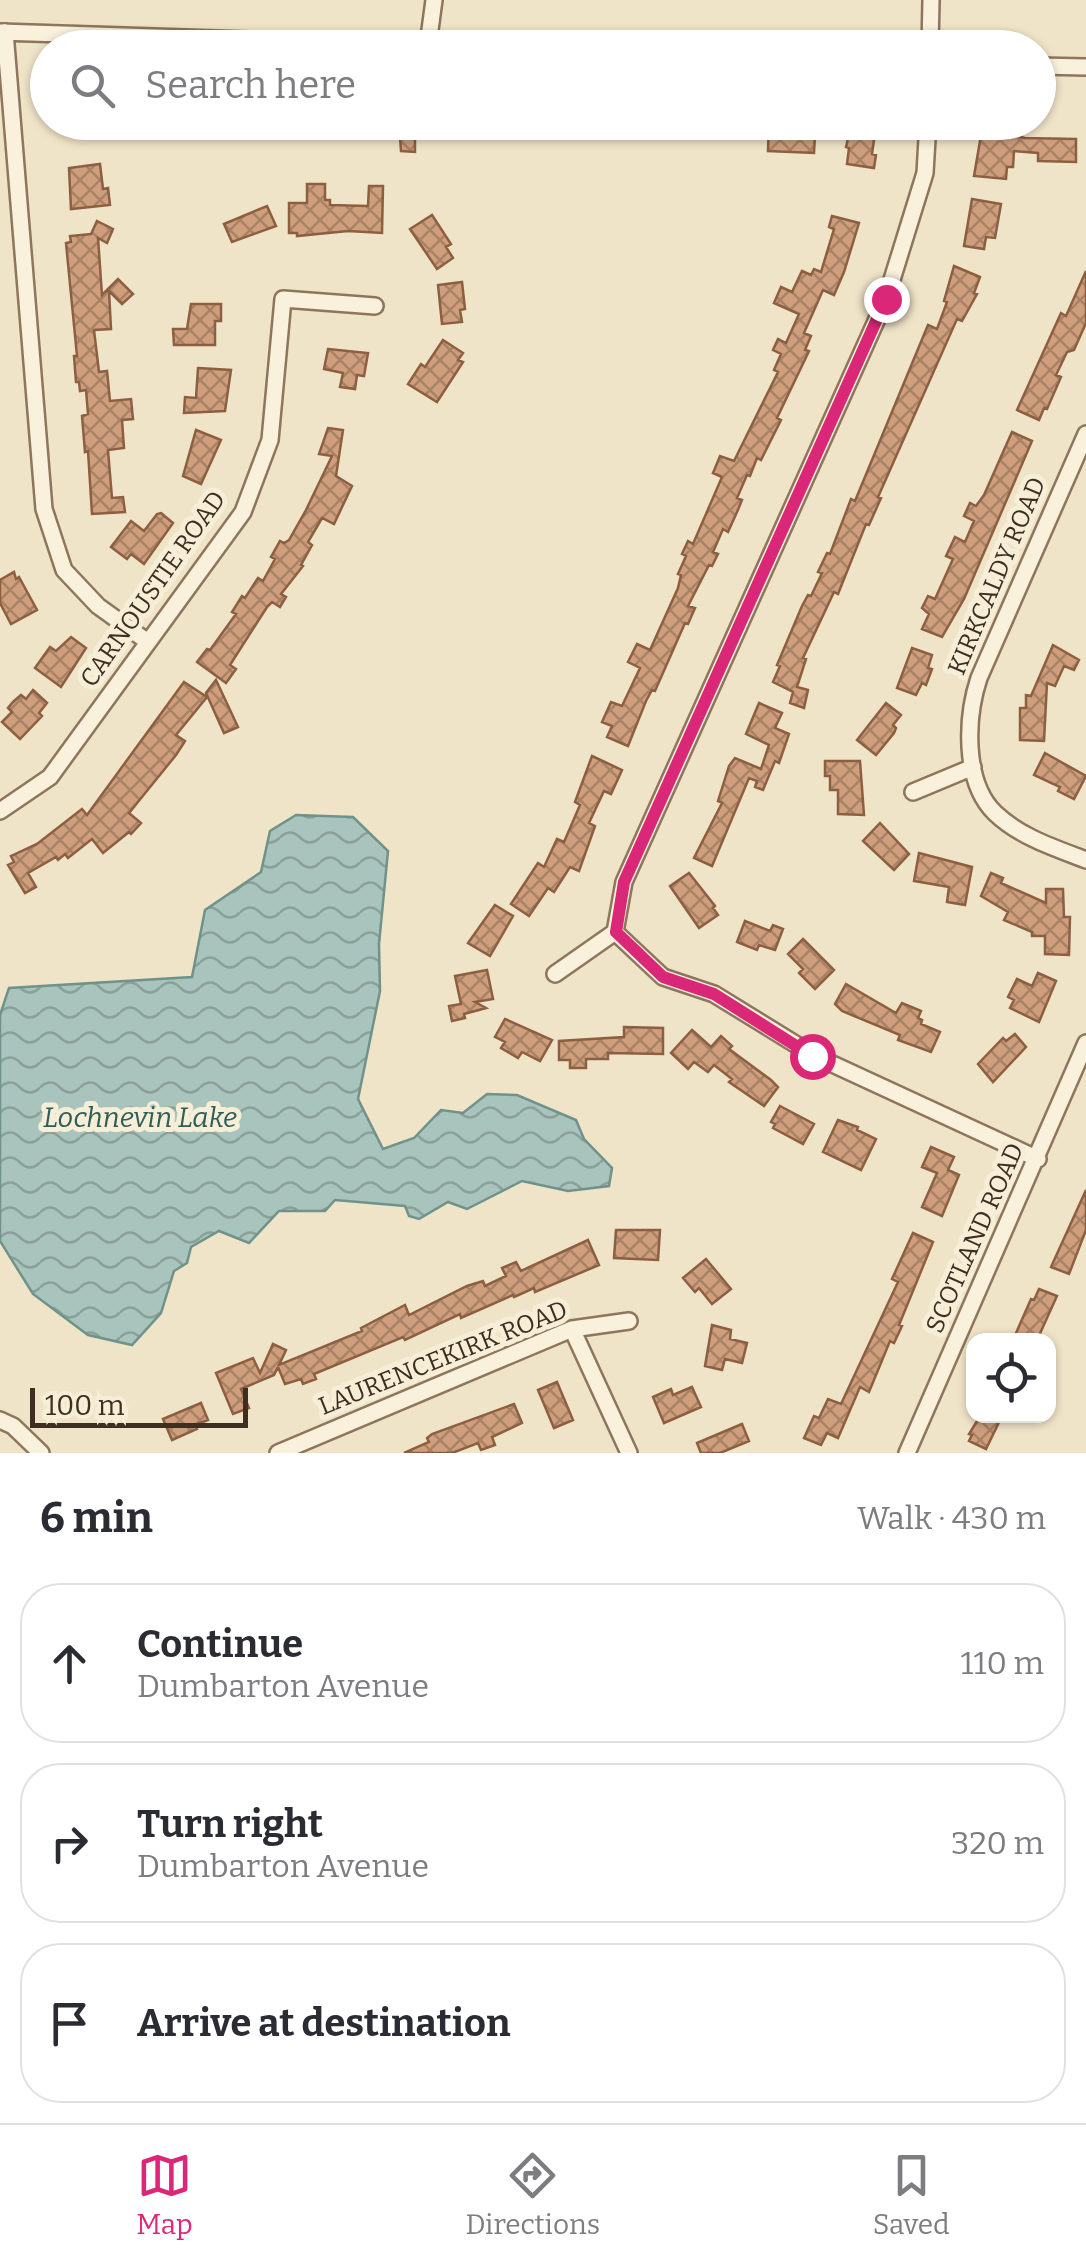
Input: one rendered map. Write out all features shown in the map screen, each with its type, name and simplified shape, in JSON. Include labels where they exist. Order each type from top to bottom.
[{"type":"street","points":[[430,30],[434,0]]},
{"type":"street","points":[[930,30],[931,0]]},
{"type":"street","points":[[30,33],[3,32],[44,509],[64,570],[98,606],[148,642]]},
{"type":"street","points":[[1056,66],[1086,67]]},
{"type":"street","points":[[555,974],[616,932],[624,882],[886,299],[925,173],[927,140]]},
{"type":"street","name":"CARNOUSTIE ROAD","points":[[0,810],[50,777],[242,512],[270,440],[283,299],[376,306]]},
{"type":"street","name":"KIRKCALDY ROAD","points":[[1086,434],[971,702],[973,768],[984,798],[996,814],[1030,837],[1086,860]]},
{"type":"street","points":[[913,792],[973,768]]},
{"type":"street","points":[[616,932],[663,977],[714,994],[812,1056],[1038,1159]]},
{"type":"street","name":"SCOTLAND ROAD","points":[[906,1453],[1086,1043]]},
{"type":"street","name":"LAURENCEKIRK ROAD","points":[[278,1453],[572,1329],[630,1320]]},
{"type":"street","points":[[572,1329],[629,1453]]},
{"type":"street","points":[[0,1420],[13,1426],[41,1453]]},
{"type":"water","name":"Lochnevin Lake","points":[[296,815],[353,817],[388,851],[379,944],[380,991],[358,1099],[383,1149],[414,1138],[441,1110],[463,1113],[487,1094],[517,1095],[576,1120],[584,1139],[612,1168],[609,1186],[568,1191],[522,1181],[467,1209],[448,1202],[419,1219],[409,1216],[405,1206],[335,1200],[325,1211],[279,1211],[249,1243],[219,1231],[191,1247],[187,1263],[174,1271],[161,1313],[132,1345],[88,1335],[33,1294],[0,1241],[0,1015],[9,988],[192,977],[205,910],[261,872],[270,831]]},
{"type":"building","points":[[1076,139],[1076,162],[1038,161],[1038,153],[1014,151],[1013,167],[1007,167],[1006,179],[974,176],[980,140]]},
{"type":"building","points":[[400,140],[415,140],[415,152],[401,151]]},
{"type":"building","points":[[768,140],[815,140],[814,153],[768,151]]},
{"type":"building","points":[[848,140],[874,140],[874,168],[847,164]]},
{"type":"building","points":[[100,164],[103,189],[108,188],[110,205],[71,209],[69,168]]},
{"type":"building","points":[[307,184],[325,184],[325,200],[330,200],[330,205],[368,206],[369,186],[383,186],[382,233],[289,233],[289,203],[307,203]]},
{"type":"building","points":[[972,199],[1001,204],[995,238],[986,237],[984,249],[964,246]]},
{"type":"building","points":[[267,206],[276,226],[232,242],[224,224]]},
{"type":"building","points":[[432,215],[451,244],[446,247],[453,258],[437,269],[410,229]]},
{"type":"building","points":[[832,216],[859,223],[844,272],[834,295],[823,290],[804,333],[811,336],[805,350],[809,351],[777,418],[781,420],[761,460],[757,458],[750,476],[747,475],[737,498],[742,500],[728,532],[723,529],[713,552],[718,554],[688,606],[695,608],[688,624],[685,623],[655,691],[646,701],[628,746],[607,737],[612,726],[602,722],[611,702],[622,706],[640,668],[628,662],[637,644],[650,650],[678,588],[678,574],[686,556],[682,554],[688,541],[693,544],[722,477],[713,473],[720,456],[734,461],[778,372],[774,370],[781,354],[773,350],[778,339],[786,343],[799,314],[774,303],[781,287],[792,292],[802,271],[811,275],[814,269],[821,272],[834,229],[829,227]]},
{"type":"building","points":[[97,221],[113,229],[107,243],[98,238],[102,295],[118,279],[133,294],[122,304],[109,291],[111,329],[94,330],[99,372],[107,371],[110,401],[131,399],[133,419],[122,420],[124,448],[108,450],[112,498],[123,497],[125,512],[92,514],[82,416],[88,414],[86,390],[80,391],[76,382],[66,243],[71,242],[70,236],[91,234]]},
{"type":"building","points":[[954,266],[980,277],[974,293],[977,294],[962,321],[957,319],[838,594],[834,592],[803,658],[806,659],[797,687],[808,690],[804,708],[790,703],[793,692],[773,682],[780,666],[777,665],[802,606],[822,573],[818,572],[827,553],[830,554],[851,499],[855,501],[928,325],[937,329]]},
{"type":"building","points":[[1086,271],[1086,323],[1074,350],[1067,352],[1056,375],[1061,377],[1039,420],[1017,410],[1061,313],[1066,316]]},
{"type":"building","points":[[462,282],[462,322],[442,324],[438,285]]},
{"type":"building","points":[[191,304],[221,304],[221,321],[215,321],[215,345],[174,345],[173,329],[187,329]]},
{"type":"building","points":[[443,340],[463,353],[458,360],[463,362],[437,402],[408,384]]},
{"type":"building","points":[[328,349],[368,353],[364,376],[357,375],[355,389],[340,387],[343,373],[324,369]]},
{"type":"building","points":[[198,368],[231,370],[225,411],[184,413],[185,397],[196,398]]},
{"type":"building","points":[[328,428],[343,430],[336,476],[352,486],[334,524],[322,518],[308,542],[312,545],[303,566],[281,594],[286,597],[280,607],[272,602],[267,607],[230,665],[236,669],[226,683],[197,662],[236,614],[232,612],[242,596],[245,598],[258,578],[263,581],[280,541],[289,540],[306,510],[332,456],[319,454]]},
{"type":"building","points":[[196,430],[221,440],[201,484],[183,476]]},
{"type":"building","points":[[1012,432],[1032,441],[964,599],[942,637],[922,629],[929,614],[922,608],[928,596],[935,599],[953,559],[946,556],[955,537],[965,542],[974,521],[964,516],[970,503],[976,506],[984,495]]},
{"type":"building","points":[[161,513],[173,523],[144,564],[131,554],[127,559],[111,547],[131,521],[144,531]]},
{"type":"building","points":[[14,572],[37,610],[11,624],[0,603],[0,580]]},
{"type":"building","points":[[71,637],[86,648],[61,687],[35,668],[50,647],[56,651]]},
{"type":"building","points":[[1053,645],[1079,660],[1074,670],[1064,666],[1055,686],[1047,683],[1044,741],[1020,740],[1020,708],[1026,708],[1026,695],[1031,696]]},
{"type":"building","points":[[912,648],[932,655],[926,685],[922,683],[916,695],[897,688]]},
{"type":"building","points":[[216,680],[238,727],[224,733],[206,693]]},
{"type":"building","points":[[184,682],[207,697],[176,735],[185,741],[176,755],[129,813],[141,823],[103,853],[92,839],[68,858],[65,854],[58,860],[56,857],[28,873],[36,887],[25,893],[8,865],[14,862],[11,856],[37,844],[82,809],[87,815]]},
{"type":"building","points":[[33,690],[47,703],[39,713],[42,716],[20,739],[2,722],[12,712],[8,708],[13,702],[21,695],[26,699]]},
{"type":"building","points":[[759,703],[782,713],[775,728],[789,734],[779,763],[775,761],[763,790],[749,778],[712,866],[694,858],[722,803],[718,801],[729,766],[735,758],[761,769],[769,745],[746,734]]},
{"type":"building","points":[[886,703],[901,715],[893,725],[894,733],[876,755],[857,740]]},
{"type":"building","points":[[1045,753],[1086,776],[1074,799],[1058,791],[1060,787],[1034,775]]},
{"type":"building","points":[[592,756],[622,770],[611,794],[604,791],[589,823],[595,826],[579,871],[570,867],[554,892],[548,888],[529,916],[511,904],[538,863],[544,867],[557,839],[564,842],[580,805],[575,802]]},
{"type":"building","points":[[825,761],[860,761],[864,815],[838,814],[838,790],[830,790]]},
{"type":"building","points":[[880,823],[909,854],[894,870],[863,841]]},
{"type":"building","points":[[919,853],[972,867],[965,905],[947,902],[949,887],[914,881]]},
{"type":"building","points":[[689,873],[718,915],[699,928],[670,886]]},
{"type":"building","points":[[991,873],[1003,878],[1001,883],[1046,903],[1046,889],[1063,889],[1064,917],[1070,917],[1069,955],[1045,954],[1045,936],[1032,936],[1032,932],[1004,920],[1008,912],[981,896]]},
{"type":"building","points":[[495,905],[513,916],[490,956],[468,943]]},
{"type":"building","points":[[745,921],[770,931],[773,925],[783,929],[775,950],[759,945],[757,950],[737,942]]},
{"type":"building","points":[[803,939],[834,970],[815,989],[788,954]]},
{"type":"building","points":[[487,970],[493,999],[475,1002],[486,1008],[452,1021],[449,1006],[461,1004],[455,976]]},
{"type":"building","points":[[1038,973],[1056,981],[1039,1022],[1010,1008],[1014,1000],[1008,997],[1017,979],[1032,986]]},
{"type":"building","points":[[846,984],[896,1013],[902,1003],[921,1011],[921,1024],[940,1032],[931,1052],[842,1011],[835,1004]]},
{"type":"building","points":[[505,1019],[552,1040],[540,1061],[522,1052],[518,1058],[501,1048],[505,1042],[495,1037]]},
{"type":"building","points":[[624,1027],[663,1028],[663,1054],[608,1053],[608,1059],[586,1059],[586,1068],[570,1068],[570,1060],[559,1060],[559,1041],[624,1037]]},
{"type":"building","points":[[692,1030],[711,1047],[721,1036],[732,1046],[729,1049],[778,1087],[764,1106],[729,1082],[732,1079],[714,1065],[708,1072],[694,1062],[688,1069],[671,1053]]},
{"type":"building","points":[[1015,1034],[1026,1047],[993,1082],[978,1064],[1003,1038],[1006,1041]]},
{"type":"building","points":[[780,1106],[814,1124],[803,1144],[773,1128],[775,1124],[771,1122]]},
{"type":"building","points":[[838,1120],[876,1139],[861,1170],[823,1152]]},
{"type":"building","points":[[931,1147],[954,1157],[948,1170],[959,1175],[942,1216],[922,1207],[937,1173],[922,1167]]},
{"type":"building","points":[[1086,1190],[1086,1230],[1069,1274],[1051,1267]]},
{"type":"building","points":[[616,1230],[660,1230],[658,1260],[614,1258]]},
{"type":"building","points":[[913,1233],[933,1242],[899,1325],[902,1326],[894,1343],[890,1341],[869,1392],[860,1387],[838,1438],[827,1433],[821,1445],[804,1438],[814,1416],[819,1418],[828,1399],[841,1404],[898,1282],[892,1279]]},
{"type":"building","points":[[588,1240],[599,1265],[535,1292],[534,1288],[513,1295],[461,1318],[460,1314],[405,1340],[403,1337],[314,1374],[316,1379],[303,1384],[301,1379],[285,1384],[278,1367],[274,1375],[241,1389],[249,1408],[233,1414],[216,1373],[253,1358],[260,1373],[273,1344],[286,1350],[279,1365],[362,1331],[361,1328],[405,1305],[409,1315],[467,1286],[483,1281],[485,1286],[506,1276],[502,1268],[516,1262],[521,1271]]},
{"type":"building","points":[[706,1259],[731,1289],[712,1304],[699,1288],[695,1292],[683,1278]]},
{"type":"building","points":[[1039,1289],[1057,1296],[1040,1333],[1016,1333],[1031,1299]]},
{"type":"building","points":[[712,1325],[731,1330],[730,1339],[747,1343],[742,1363],[725,1359],[722,1370],[705,1366]]},
{"type":"building","points":[[557,1382],[573,1420],[554,1428],[538,1390]]},
{"type":"building","points":[[692,1387],[701,1407],[664,1423],[653,1397],[671,1389],[673,1395]]},
{"type":"building","points":[[201,1403],[208,1420],[172,1440],[163,1419]]},
{"type":"building","points":[[514,1404],[522,1423],[492,1437],[495,1445],[481,1450],[478,1443],[452,1453],[404,1453],[429,1442],[427,1438],[432,1434]]},
{"type":"building","points":[[976,1423],[999,1423],[986,1449],[969,1441]]},
{"type":"building","points":[[742,1424],[749,1441],[720,1453],[701,1453],[697,1443]]},
{"type":"route","points":[[812,1056],[714,994],[663,977],[616,932],[624,882],[886,299]]}]
